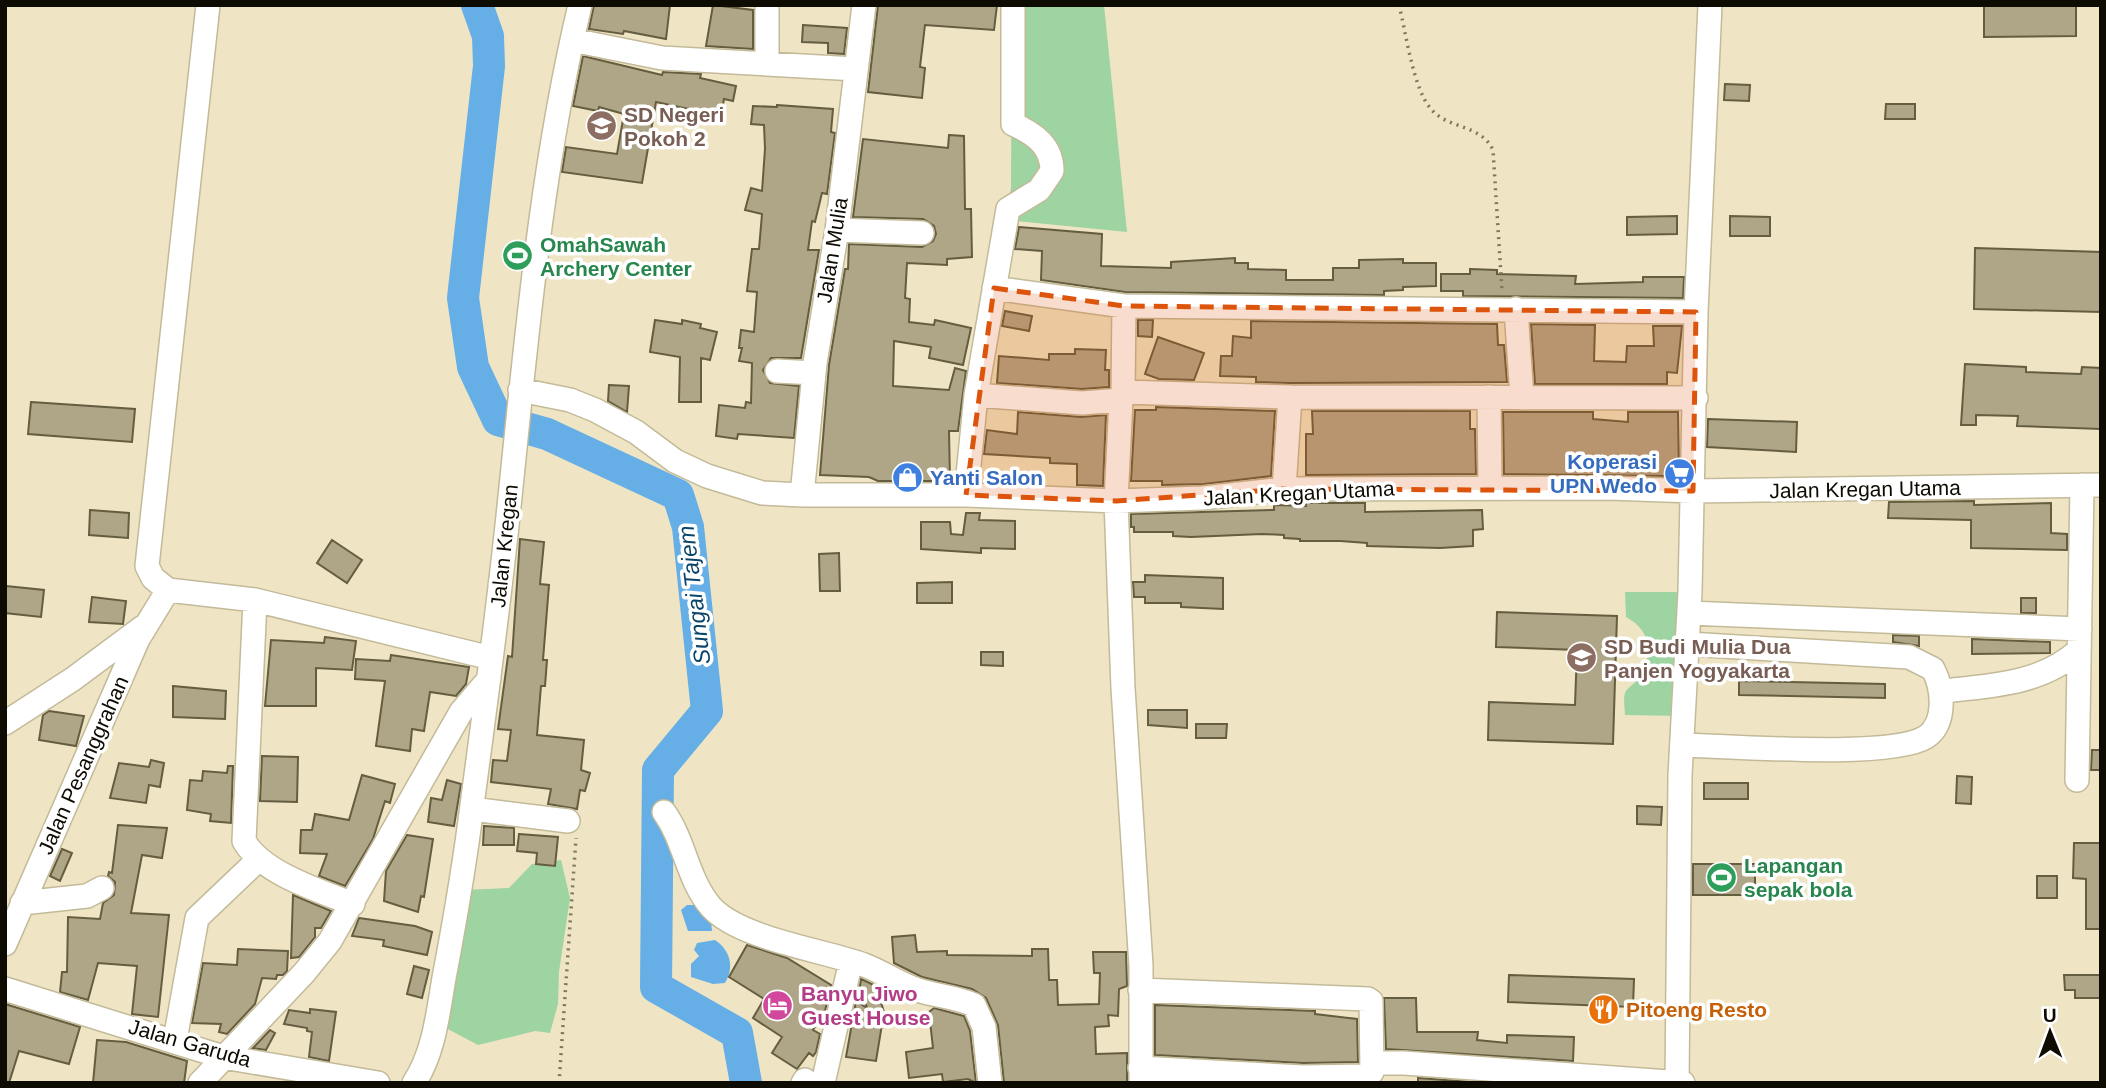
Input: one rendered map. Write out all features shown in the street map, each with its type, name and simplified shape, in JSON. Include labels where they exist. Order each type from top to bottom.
[{"type":"street","points":[[200,1083],[330,942],[461,712],[490,668],[255,600],[168,590],[153,578],[147,566],[208,5]]},
{"type":"street","name":"Jalan Kregan","points":[[414,1083],[425,1061],[435,1024],[465,866],[490,668],[515,426],[555,117],[580,5]]},
{"type":"street","points":[[767,5],[767,64]]},
{"type":"street","name":"Jalan Mulia","points":[[802,495],[814,373],[824,297],[837,230],[864,5]]},
{"type":"street","points":[[967,495],[976,395],[1008,209],[1039,190],[1052,172],[1049,150],[1037,137],[1013,124],[1013,5]]},
{"type":"street","points":[[976,395],[1082,403],[1121,400],[1116,501],[1123,688],[1140,922],[1141,1075],[1367,1076],[1378,1063],[1404,1063],[1507,1076],[1679,1082],[1682,745],[1693,491],[1696,312],[1710,5]]},
{"type":"street","points":[[572,40],[662,58],[856,69]]},
{"type":"street","points":[[837,230],[922,233]]},
{"type":"street","points":[[994,288],[1124,306],[1696,312]]},
{"type":"street","points":[[1124,306],[1123,393],[1290,397],[1696,398]]},
{"type":"street","points":[[1510,309],[1522,398]]},
{"type":"street","points":[[777,371],[814,373]]},
{"type":"street","name":"Jalan Kregan Utama","points":[[520,390],[570,400],[595,410],[636,432],[675,461],[707,476],[762,493],[967,495],[1116,501],[1202,498],[1284,489],[1490,487],[1693,491],[2091,485]]},
{"type":"street","points":[[1284,489],[1290,397]]},
{"type":"street","points":[[1489,397],[1490,487]]},
{"type":"street","points":[[2077,780],[2079,639],[2091,485]]},
{"type":"street","name":"Jalan Pesanggrahan","points":[[5,944],[146,625],[168,590]]},
{"type":"street","points":[[255,600],[243,835],[249,850],[259,859],[298,881],[353,904]]},
{"type":"street","points":[[1689,613],[2079,639]]},
{"type":"street","points":[[5,723],[73,679],[146,625]]},
{"type":"street","points":[[1942,691],[2032,678],[2062,666],[2079,639]]},
{"type":"street","points":[[1682,745],[1839,749],[1915,743],[1932,733],[1937,724],[1942,691],[1933,669],[1909,657],[1688,644]]},
{"type":"street","points":[[472,809],[568,821]]},
{"type":"street","points":[[664,812],[694,881],[703,897],[723,917],[771,937],[851,961],[918,990],[974,1005],[984,1027],[990,1083]]},
{"type":"street","points":[[175,1040],[197,918],[259,859]]},
{"type":"street","points":[[22,904],[87,896],[102,888]]},
{"type":"street","points":[[810,1082],[851,961]]},
{"type":"street","name":"Jalan Garuda","points":[[5,989],[223,1057],[378,1083]]},
{"type":"street","points":[[1140,990],[1368,999],[1371,1001],[1372,1072]]},
{"type":"path","points":[[1399,5],[1427,103],[1447,121],[1480,134],[1493,149],[1510,309]]},
{"type":"path","points":[[559,1083],[577,825],[568,821]]},
{"type":"highlighted area","points":[[994,288],[1124,306],[1696,312],[1693,491],[1284,489],[1116,501],[966,495]]},
{"type":"green space","points":[[1012,5],[1104,5],[1127,232],[1006,220],[1011,188]]},
{"type":"green space","points":[[1625,592],[1690,592],[1684,716],[1625,715],[1625,693],[1642,672],[1648,646],[1641,630],[1626,617]]},
{"type":"green space","points":[[561,860],[570,898],[559,972],[558,1004],[550,1033],[535,1031],[478,1045],[446,1028],[463,890],[509,888],[532,864]]},
{"type":"water","points":[[687,905],[694,905],[711,921],[712,931],[688,931],[681,910]]},
{"type":"water","points":[[715,940],[729,959],[730,971],[725,983],[713,984],[691,977],[691,964],[699,956],[694,950],[697,943]]},
{"type":"building","points":[[594,5],[670,5],[666,39],[624,31],[623,34],[589,29]]},
{"type":"building","points":[[713,5],[753,10],[753,49],[706,46]]},
{"type":"building","points":[[878,5],[997,5],[994,30],[925,25],[920,67],[925,68],[922,98],[868,92]]},
{"type":"building","points":[[1984,6],[2076,6],[2076,36],[1984,37]]},
{"type":"building","points":[[803,25],[847,28],[844,54],[828,53],[828,43],[802,42]]},
{"type":"building","points":[[583,56],[662,75],[663,72],[701,74],[700,78],[736,86],[733,101],[724,99],[721,116],[656,102],[642,183],[562,172],[566,147],[617,154],[624,114],[599,107],[598,111],[573,106]]},
{"type":"building","points":[[1725,84],[1750,85],[1749,101],[1724,100]]},
{"type":"building","points":[[1886,104],[1915,104],[1915,119],[1885,119]]},
{"type":"building","points":[[753,106],[833,109],[831,132],[835,133],[827,194],[822,193],[815,222],[812,221],[808,250],[819,250],[801,358],[771,358],[763,370],[770,383],[799,386],[794,438],[738,434],[737,439],[716,436],[719,405],[745,408],[746,402],[751,403],[752,363],[739,361],[742,348],[739,348],[741,330],[754,332],[757,292],[747,291],[752,249],[759,249],[762,214],[745,210],[751,188],[762,191],[765,149],[764,125],[751,124]]},
{"type":"building","points":[[949,135],[964,136],[965,209],[971,209],[972,257],[947,259],[947,265],[907,263],[905,298],[910,299],[909,322],[934,325],[935,320],[971,328],[963,365],[929,358],[931,347],[894,341],[893,386],[949,390],[955,368],[966,371],[958,431],[949,431],[950,481],[878,481],[869,477],[820,475],[829,365],[845,269],[848,269],[849,244],[922,247],[933,241],[936,234],[934,226],[923,219],[853,217],[863,139],[948,148]]},
{"type":"building","points":[[1677,216],[1677,234],[1627,235],[1627,217]]},
{"type":"building","points":[[1730,216],[1770,217],[1770,236],[1730,236]]},
{"type":"building","points":[[1019,227],[1102,234],[1101,266],[1171,268],[1171,262],[1235,258],[1235,263],[1248,263],[1248,269],[1286,270],[1286,280],[1333,280],[1333,268],[1359,268],[1359,260],[1403,259],[1403,263],[1436,263],[1436,286],[1403,287],[1403,290],[1384,291],[1384,295],[1125,292],[1041,280],[1042,251],[1015,249]]},
{"type":"building","points":[[1975,248],[2101,252],[2101,312],[1974,309]]},
{"type":"building","points":[[1470,269],[1497,270],[1497,274],[1576,276],[1575,284],[1643,282],[1643,277],[1684,277],[1683,298],[1463,296],[1463,291],[1441,291],[1441,274],[1470,274]]},
{"type":"building","points":[[1005,311],[1032,316],[1029,331],[1002,326]]},
{"type":"building","points":[[655,320],[682,324],[682,320],[701,324],[700,328],[717,332],[710,360],[701,358],[701,402],[679,402],[680,357],[650,352]]},
{"type":"building","points":[[1138,320],[1153,320],[1152,337],[1138,336]]},
{"type":"building","points":[[1251,321],[1497,324],[1498,345],[1504,345],[1507,382],[1290,383],[1256,382],[1256,377],[1220,376],[1221,356],[1232,356],[1233,336],[1251,338]]},
{"type":"building","points":[[1531,324],[1595,325],[1594,361],[1626,362],[1627,346],[1654,346],[1653,326],[1682,326],[1677,373],[1667,372],[1667,384],[1535,384]]},
{"type":"building","points":[[1158,337],[1204,353],[1194,380],[1159,379],[1145,374]]},
{"type":"building","points":[[1075,349],[1106,350],[1105,370],[1109,370],[1109,387],[1082,389],[997,383],[999,356],[1049,360],[1049,354],[1075,354]]},
{"type":"building","points":[[1965,364],[2026,367],[2026,372],[2081,374],[2082,367],[2101,368],[2100,429],[2017,426],[2018,416],[1976,415],[1976,425],[1961,425]]},
{"type":"building","points":[[609,385],[629,386],[627,412],[608,401]]},
{"type":"building","points":[[31,402],[135,409],[132,442],[28,434]]},
{"type":"building","points":[[1156,407],[1275,411],[1271,476],[1204,484],[1162,485],[1162,481],[1131,481],[1135,410],[1156,410]]},
{"type":"building","points":[[1312,411],[1470,411],[1470,429],[1475,429],[1476,474],[1306,475],[1306,434],[1313,434]]},
{"type":"building","points":[[1018,412],[1081,417],[1106,415],[1103,486],[1077,485],[1077,464],[1050,463],[1050,458],[984,454],[987,430],[1017,434]]},
{"type":"building","points":[[1503,412],[1593,412],[1593,419],[1628,422],[1628,412],[1678,412],[1679,473],[1667,472],[1667,476],[1504,474]]},
{"type":"building","points":[[1708,419],[1797,422],[1796,452],[1707,447]]},
{"type":"building","points":[[1974,501],[1974,505],[2051,503],[2051,533],[2067,534],[2067,550],[1971,548],[1971,520],[1888,518],[1889,502]]},
{"type":"building","points":[[1306,503],[1365,503],[1365,512],[1482,510],[1483,529],[1473,530],[1473,546],[1440,548],[1300,541],[1284,538],[1284,535],[1262,534],[1173,536],[1173,532],[1134,532],[1134,527],[1131,527],[1131,514],[1274,510],[1274,505],[1306,506]]},
{"type":"building","points":[[90,510],[129,513],[128,538],[89,535]]},
{"type":"building","points":[[966,513],[980,513],[979,520],[1015,521],[1015,549],[981,548],[981,553],[921,549],[921,522],[950,522],[951,534],[963,535]]},
{"type":"building","points":[[520,539],[544,542],[540,584],[549,585],[543,660],[547,660],[545,686],[541,686],[537,735],[584,740],[581,770],[590,773],[585,791],[580,790],[577,809],[548,804],[551,789],[491,782],[493,760],[507,761],[511,730],[498,729],[508,656],[512,657]]},
{"type":"building","points":[[332,540],[362,560],[347,583],[317,563]]},
{"type":"building","points":[[839,553],[840,591],[820,591],[819,554]]},
{"type":"building","points":[[1145,575],[1223,578],[1223,609],[1181,607],[1181,603],[1145,603],[1145,597],[1134,597],[1133,582],[1145,582]]},
{"type":"building","points":[[952,582],[952,603],[917,603],[917,583]]},
{"type":"building","points":[[6,586],[44,590],[41,617],[5,613]]},
{"type":"building","points":[[92,597],[126,601],[123,624],[89,622]]},
{"type":"building","points":[[2021,598],[2036,598],[2036,613],[2021,613]]},
{"type":"building","points":[[1497,612],[1617,616],[1613,744],[1488,740],[1489,702],[1575,705],[1577,650],[1496,647]]},
{"type":"building","points":[[1893,635],[1919,636],[1919,646],[1893,642]]},
{"type":"building","points":[[325,637],[356,641],[352,670],[316,668],[316,706],[265,706],[271,640],[324,643]]},
{"type":"building","points":[[1972,639],[2050,642],[2050,653],[1972,654]]},
{"type":"building","points":[[981,652],[1003,652],[1003,666],[981,665]]},
{"type":"building","points":[[391,655],[469,667],[466,684],[456,696],[430,692],[424,731],[412,729],[410,751],[376,746],[385,681],[355,679],[356,659],[390,661]]},
{"type":"building","points":[[1739,681],[1885,684],[1885,698],[1739,695]]},
{"type":"building","points":[[173,686],[226,691],[225,719],[173,717]]},
{"type":"building","points":[[1148,710],[1187,710],[1187,728],[1148,725]]},
{"type":"building","points":[[49,711],[84,716],[76,746],[39,740],[43,715]]},
{"type":"building","points":[[1196,724],[1227,724],[1226,738],[1196,738]]},
{"type":"building","points":[[2092,750],[2101,750],[2101,770],[2091,770]]},
{"type":"building","points":[[262,756],[298,757],[297,802],[260,801]]},
{"type":"building","points":[[151,760],[164,763],[160,787],[149,785],[146,803],[110,798],[119,763],[149,767]]},
{"type":"building","points":[[228,766],[233,766],[231,823],[210,821],[211,814],[187,810],[190,780],[202,781],[203,771],[227,773]]},
{"type":"building","points":[[362,775],[395,784],[390,803],[385,801],[373,839],[345,886],[319,876],[327,854],[300,853],[301,830],[312,830],[315,814],[349,820]]},
{"type":"building","points":[[1957,776],[1972,777],[1971,804],[1956,803]]},
{"type":"building","points":[[447,780],[461,784],[454,826],[428,822],[431,798],[442,800]]},
{"type":"building","points":[[1704,783],[1748,783],[1748,799],[1704,799]]},
{"type":"building","points":[[1637,806],[1662,807],[1661,825],[1637,824]]},
{"type":"building","points":[[118,825],[167,828],[162,858],[142,855],[131,913],[169,915],[158,1017],[132,1014],[137,966],[98,963],[88,1000],[60,992],[62,972],[67,972],[68,917],[100,919],[103,903],[114,895],[115,882],[108,876],[109,872],[112,873]]},
{"type":"building","points":[[484,826],[514,828],[514,845],[483,845]]},
{"type":"building","points":[[519,834],[558,837],[555,866],[536,864],[537,853],[517,851]]},
{"type":"building","points":[[407,835],[433,839],[424,897],[421,896],[418,912],[384,901],[386,871]]},
{"type":"building","points":[[2074,843],[2101,843],[2101,929],[2086,929],[2086,879],[2073,878]]},
{"type":"building","points":[[62,849],[72,853],[60,881],[50,876]]},
{"type":"building","name":"Lapangan sepak bola","points":[[1693,864],[1755,864],[1755,895],[1693,895]]},
{"type":"building","points":[[2037,876],[2057,876],[2057,898],[2037,898]]},
{"type":"building","points":[[293,895],[331,911],[321,928],[315,928],[315,937],[299,957],[291,958]]},
{"type":"building","points":[[359,918],[415,926],[432,932],[427,955],[383,946],[384,940],[352,936]]},
{"type":"building","points":[[915,935],[917,952],[1032,956],[1032,949],[1048,949],[1049,980],[1057,980],[1058,1005],[1099,1004],[1100,973],[1094,973],[1093,952],[1126,952],[1127,986],[1119,989],[1118,1016],[1108,1015],[1109,1026],[1095,1027],[1096,1054],[1127,1053],[1127,1083],[1004,1083],[998,1025],[986,998],[972,989],[922,977],[894,963],[892,937]]},
{"type":"building","points":[[747,945],[787,958],[831,985],[825,1011],[813,1030],[820,1034],[816,1052],[813,1056],[809,1053],[797,1069],[772,1053],[782,1037],[753,1018],[764,999],[729,977]]},
{"type":"building","points":[[238,949],[288,951],[287,971],[283,975],[277,975],[276,979],[262,978],[255,1004],[227,1034],[219,1032],[221,1024],[192,1023],[203,963],[237,965]]},
{"type":"building","points":[[414,966],[429,970],[422,998],[407,994]]},
{"type":"building","points":[[1509,975],[1634,979],[1633,1007],[1508,1002]]},
{"type":"building","points":[[2064,975],[2101,975],[2101,998],[2075,998],[2075,990],[2065,990]]},
{"type":"building","points":[[861,979],[876,986],[884,1012],[876,1061],[846,1057],[856,1001],[867,1008],[860,986]]},
{"type":"building","points":[[1384,998],[1416,998],[1417,1032],[1478,1032],[1477,1040],[1507,1043],[1507,1035],[1574,1037],[1573,1061],[1386,1049]]},
{"type":"building","points":[[5,1004],[80,1027],[69,1064],[19,1051],[9,1083],[5,1083]]},
{"type":"building","points":[[1155,1005],[1315,1011],[1315,1014],[1357,1019],[1358,1062],[1303,1063],[1155,1055]]},
{"type":"building","points":[[934,1008],[964,1016],[970,1031],[976,1083],[968,1079],[943,1082],[942,1074],[909,1078],[906,1052],[933,1048],[929,1012]]},
{"type":"building","points":[[310,1009],[336,1012],[329,1061],[309,1057],[312,1032],[307,1031],[307,1028],[284,1024],[289,1010],[310,1013]]},
{"type":"building","points":[[270,1030],[275,1033],[266,1050],[253,1048]]},
{"type":"building","points":[[97,1040],[126,1042],[187,1061],[184,1083],[93,1083]]},
{"type":"building","points":[[1418,1078],[1484,1083],[1418,1083]]},
{"type":"waterway","name":"Sungai Tajem","points":[[477,5],[488,36],[489,66],[463,298],[473,367],[498,420],[547,434],[678,495],[688,527],[707,711],[658,770],[656,987],[737,1033],[746,1083]]},
{"type":"place","name":"SD Negeri Pokoh 2","points":[[601,126]]},
{"type":"place","name":"OmahSawah Archery Center","points":[[517,256]]},
{"type":"place","name":"Koperasi UPN Wedo","points":[[1680,473]]},
{"type":"place","name":"Yanti Salon","points":[[907,477]]},
{"type":"place","name":"SD Budi Mulia Dua Panjen Yogyakarta","points":[[1581,658]]},
{"type":"place","name":"Lapangan sepak bola","points":[[1721,877]]},
{"type":"place","name":"Banyu Jiwo Guest House","points":[[778,1005]]},
{"type":"place","name":"Pitoeng Resto","points":[[1603,1009]]}]
